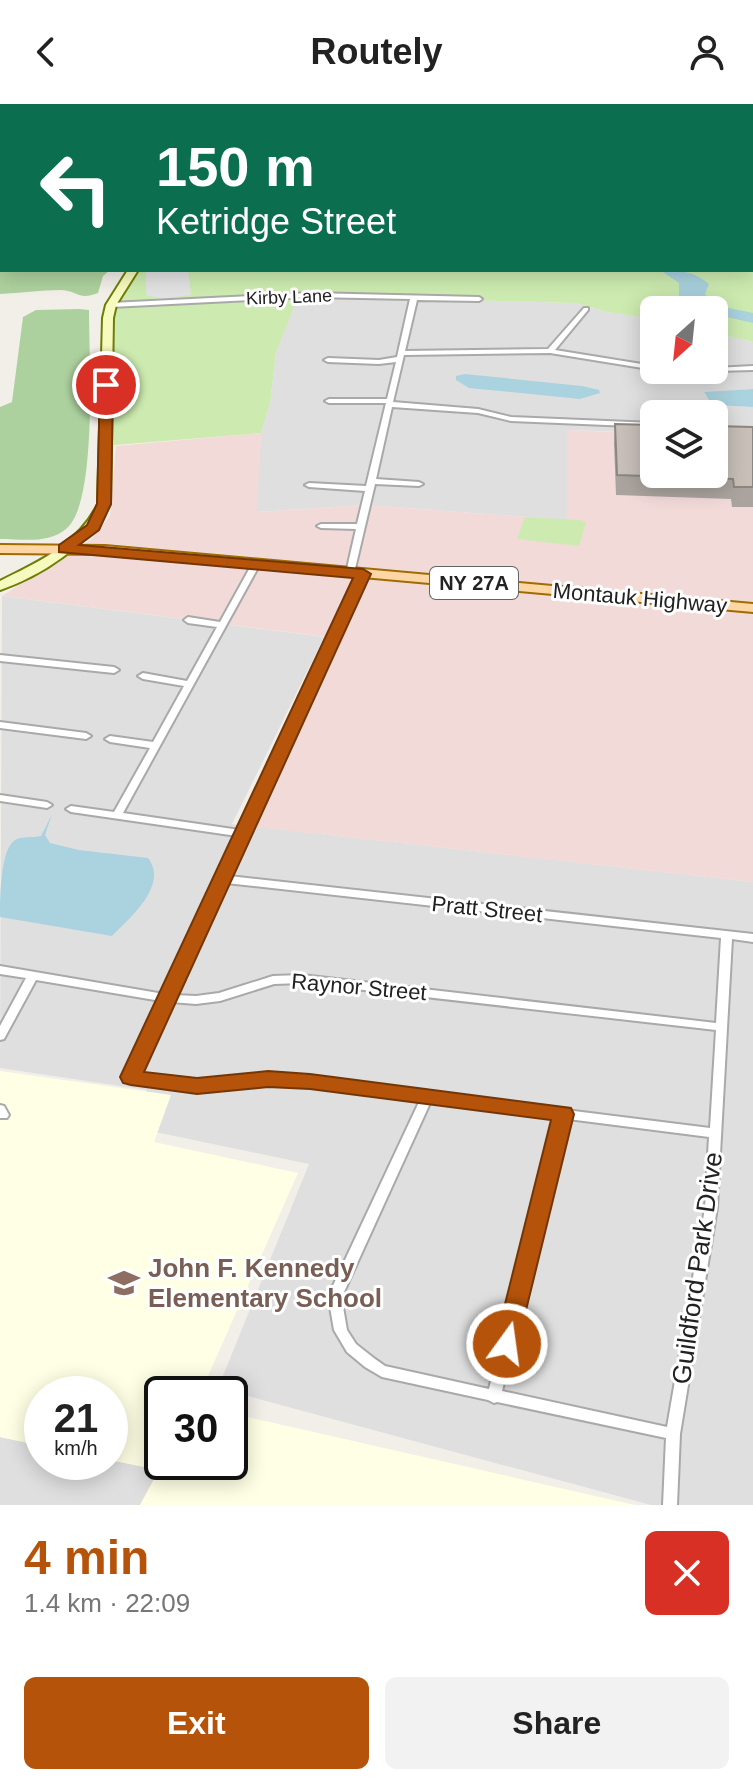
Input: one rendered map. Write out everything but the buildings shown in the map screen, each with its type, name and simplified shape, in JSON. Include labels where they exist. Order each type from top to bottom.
[{"type":"main road","points":[[0,586],[65,548],[93,527],[104,504],[108,318],[111,305],[132,272]]},
{"type":"main road","name":"Montauk Highway","points":[[0,549],[65,548],[753,608]]},
{"type":"street","name":"Kirby Lane","points":[[111,305],[311,295],[479,299]]},
{"type":"street","points":[[414,298],[361,527],[357,573],[131,1077],[197,1086],[268,1079],[296,1081],[716,1133]]},
{"type":"street","points":[[550,351],[586,309]]},
{"type":"street","points":[[328,360],[379,362],[550,351],[640,366]]},
{"type":"street","points":[[728,369],[753,368]]},
{"type":"street","points":[[329,401],[390,402],[478,411],[523,420],[640,424]]},
{"type":"street","points":[[309,485],[419,484]]},
{"type":"street","points":[[321,526],[361,527]]},
{"type":"street","points":[[117,816],[256,564]]},
{"type":"street","points":[[188,620],[222,625]]},
{"type":"street","points":[[0,658],[80,669],[114,670]]},
{"type":"street","points":[[143,676],[191,684]]},
{"type":"street","points":[[0,725],[86,736]]},
{"type":"street","points":[[110,739],[157,746]]},
{"type":"street","points":[[0,798],[47,805]]},
{"type":"street","points":[[71,809],[241,833]]},
{"type":"street","name":"Pratt Street","points":[[222,879],[753,938]]},
{"type":"street","name":"Guildford Park Drive","points":[[670,1505],[673,1434],[711,1208],[727,935]]},
{"type":"street","name":"Raynor Street","points":[[0,970],[196,1000],[220,997],[273,980],[302,979],[721,1027]]},
{"type":"street","points":[[0,1036],[33,976]]},
{"type":"street","points":[[427,1097],[337,1292],[336,1313],[341,1335],[357,1355],[382,1371],[673,1434]]},
{"type":"street","points":[[494,1397],[563,1114]]},
{"type":"shaded area","points":[[146,272],[188,272],[191,295],[162,299],[146,295]]},
{"type":"shaded area","points":[[297,296],[576,303],[640,316],[640,384],[728,384],[728,336],[753,342],[753,389],[704,393],[709,400],[640,400],[640,433],[567,430],[568,520],[366,505],[256,512],[261,433],[270,404],[276,353]]},
{"type":"shaded area","points":[[728,406],[753,407],[753,437],[728,436]]},
{"type":"shaded area","points":[[567,430],[640,433],[640,488],[728,488],[728,461],[753,438],[753,882],[256,827],[342,639],[2,596],[92,539],[110,516],[116,446],[261,433],[257,512],[366,505],[567,520]]},
{"type":"shaded area","points":[[2,596],[324,637],[232,824],[753,882],[753,1505],[651,1505],[248,1396],[248,1376],[223,1376],[309,1164],[136,1128],[147,1090],[0,1068]]},
{"type":"shaded area","name":"John F. Kennedy Elementary School","points":[[0,1071],[171,1095],[154,1142],[298,1173],[208,1376],[144,1376],[144,1467],[128,1464],[128,1376],[24,1376],[24,1442],[0,1437]]},
{"type":"shaded area","name":"John F. Kennedy Elementary School","points":[[248,1417],[635,1505],[140,1505],[154,1480],[248,1480]]},
{"type":"shaded area","points":[[0,1437],[24,1442],[24,1480],[128,1480],[128,1464],[144,1467],[144,1480],[154,1480],[140,1505],[0,1505]]},
{"type":"green space","points":[[0,272],[108,272],[103,276],[98,293],[91,295],[82,296],[60,290],[0,294]]},
{"type":"green space","points":[[132,272],[753,272],[753,342],[728,336],[728,296],[640,296],[640,317],[576,303],[298,296],[276,353],[270,404],[261,433],[103,446],[108,318]]},
{"type":"green space","points":[[36,310],[89,310],[90,427],[83,490],[76,514],[66,529],[51,537],[0,539],[0,407],[12,402],[23,317]]},
{"type":"green space","points":[[525,517],[586,523],[579,546],[517,539]]},
{"type":"water","points":[[663,272],[692,274],[709,284],[707,296],[679,296],[679,283]]},
{"type":"water","points":[[728,307],[753,313],[753,323],[728,317]]},
{"type":"water","points":[[465,374],[582,386],[599,390],[600,393],[580,399],[469,388],[456,380],[456,376]]},
{"type":"water","points":[[753,389],[753,407],[728,406],[728,400],[709,400],[704,392]]},
{"type":"water","points":[[52,814],[45,835],[50,843],[79,850],[148,858],[153,868],[154,879],[145,900],[112,936],[0,917],[2,876],[10,845],[17,839],[41,836]]},
{"type":"place","name":"John F. Kennedy Elementary School","points":[[124,1283]]},
{"type":"route","points":[[106,385],[104,504],[93,527],[65,548],[363,574],[131,1077],[197,1086],[268,1079],[310,1082],[563,1114],[507,1344]]}]
